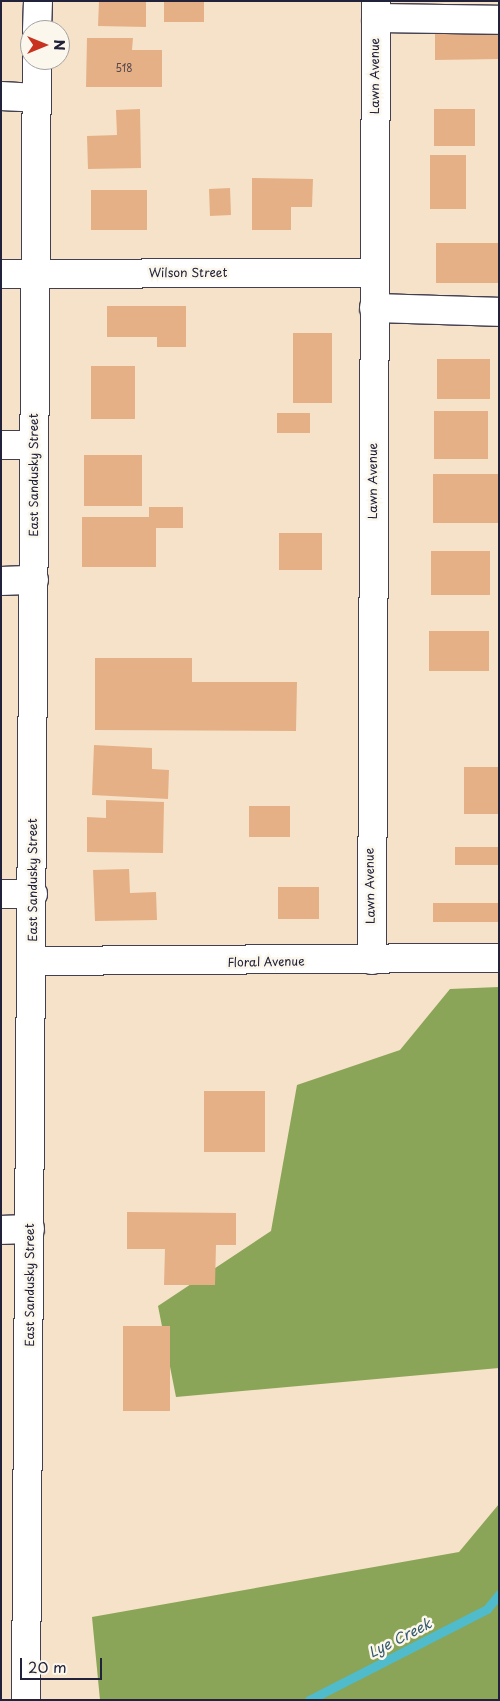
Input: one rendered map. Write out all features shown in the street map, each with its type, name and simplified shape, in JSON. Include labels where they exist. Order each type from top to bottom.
[{"type":"street","points":[[38,1],[38,20]]},
{"type":"street","points":[[376,10],[499,20]]},
{"type":"street","name":"Lawn Avenue","points":[[372,960],[376,10]]},
{"type":"street","name":"East Sandusky Street","points":[[26,1700],[33,894],[37,70]]},
{"type":"street","points":[[1,96],[36,98]]},
{"type":"street","name":"Wilson Street","points":[[1,274],[374,273]]},
{"type":"street","points":[[374,308],[499,312]]},
{"type":"street","points":[[1,445],[34,445]]},
{"type":"street","points":[[1,581],[34,580]]},
{"type":"street","points":[[1,894],[33,894]]},
{"type":"street","name":"Floral Avenue","points":[[32,961],[499,958]]},
{"type":"street","points":[[1,1230],[30,1229]]},
{"type":"green space","points":[[499,987],[499,1368],[176,1397],[158,1306],[271,1231],[297,1085],[400,1050],[450,989]]},
{"type":"green space","points":[[499,1504],[499,1700],[100,1700],[92,1617],[459,1552]]},
{"type":"building","points":[[99,1],[146,1],[146,27],[98,26]]},
{"type":"building","points":[[164,1],[204,1],[204,22],[164,22]]},
{"type":"building","points":[[435,22],[499,22],[499,59],[435,60]]},
{"type":"building","points":[[87,38],[133,38],[132,50],[162,50],[162,87],[86,87]]},
{"type":"building","points":[[140,109],[141,168],[88,169],[87,136],[117,135],[116,110]]},
{"type":"building","points":[[434,109],[475,109],[475,146],[434,146]]},
{"type":"building","points":[[430,155],[466,155],[466,209],[430,209]]},
{"type":"building","points":[[252,178],[313,179],[312,207],[291,207],[291,230],[252,230]]},
{"type":"building","points":[[230,188],[231,215],[210,216],[209,189]]},
{"type":"building","points":[[91,190],[147,190],[147,230],[91,230]]},
{"type":"building","points":[[436,243],[499,243],[499,283],[436,283]]},
{"type":"building","points":[[107,306],[186,306],[186,347],[157,347],[157,337],[107,337]]},
{"type":"building","points":[[293,333],[332,333],[332,403],[293,403]]},
{"type":"building","points":[[437,359],[490,359],[490,399],[437,399]]},
{"type":"building","points":[[91,366],[135,366],[135,419],[91,419]]},
{"type":"building","points":[[434,411],[488,411],[488,459],[434,459]]},
{"type":"building","points":[[277,413],[310,413],[310,433],[277,433]]},
{"type":"building","points":[[84,455],[142,455],[142,506],[84,506]]},
{"type":"building","points":[[433,474],[499,474],[499,523],[433,523]]},
{"type":"building","points":[[149,507],[183,507],[183,528],[156,528],[156,567],[82,567],[82,517],[149,517]]},
{"type":"building","points":[[279,533],[322,533],[322,570],[279,570]]},
{"type":"building","points":[[431,551],[490,551],[490,595],[431,595]]},
{"type":"building","points":[[429,631],[489,631],[489,671],[429,671]]},
{"type":"building","points":[[95,658],[192,658],[192,682],[297,682],[296,731],[95,730]]},
{"type":"building","points":[[94,745],[152,748],[152,769],[169,770],[168,799],[92,795]]},
{"type":"building","points":[[464,767],[499,767],[499,814],[464,814]]},
{"type":"building","points":[[106,800],[164,802],[163,853],[87,852],[87,817],[106,818]]},
{"type":"building","points":[[249,806],[290,806],[290,837],[249,837]]},
{"type":"building","points":[[455,847],[499,847],[499,865],[455,865]]},
{"type":"building","points":[[129,869],[130,893],[156,892],[157,920],[95,921],[93,870]]},
{"type":"building","points":[[278,887],[319,887],[319,919],[278,919]]},
{"type":"building","points":[[433,903],[499,903],[499,922],[433,922]]},
{"type":"building","points":[[204,1091],[265,1091],[265,1152],[204,1152]]},
{"type":"building","points":[[127,1212],[236,1213],[236,1245],[216,1245],[215,1285],[164,1285],[165,1249],[127,1249]]},
{"type":"building","points":[[123,1326],[170,1326],[170,1411],[123,1411]]},
{"type":"waterway","name":"Lye Creek","points":[[309,1700],[487,1609],[499,1594]]}]
